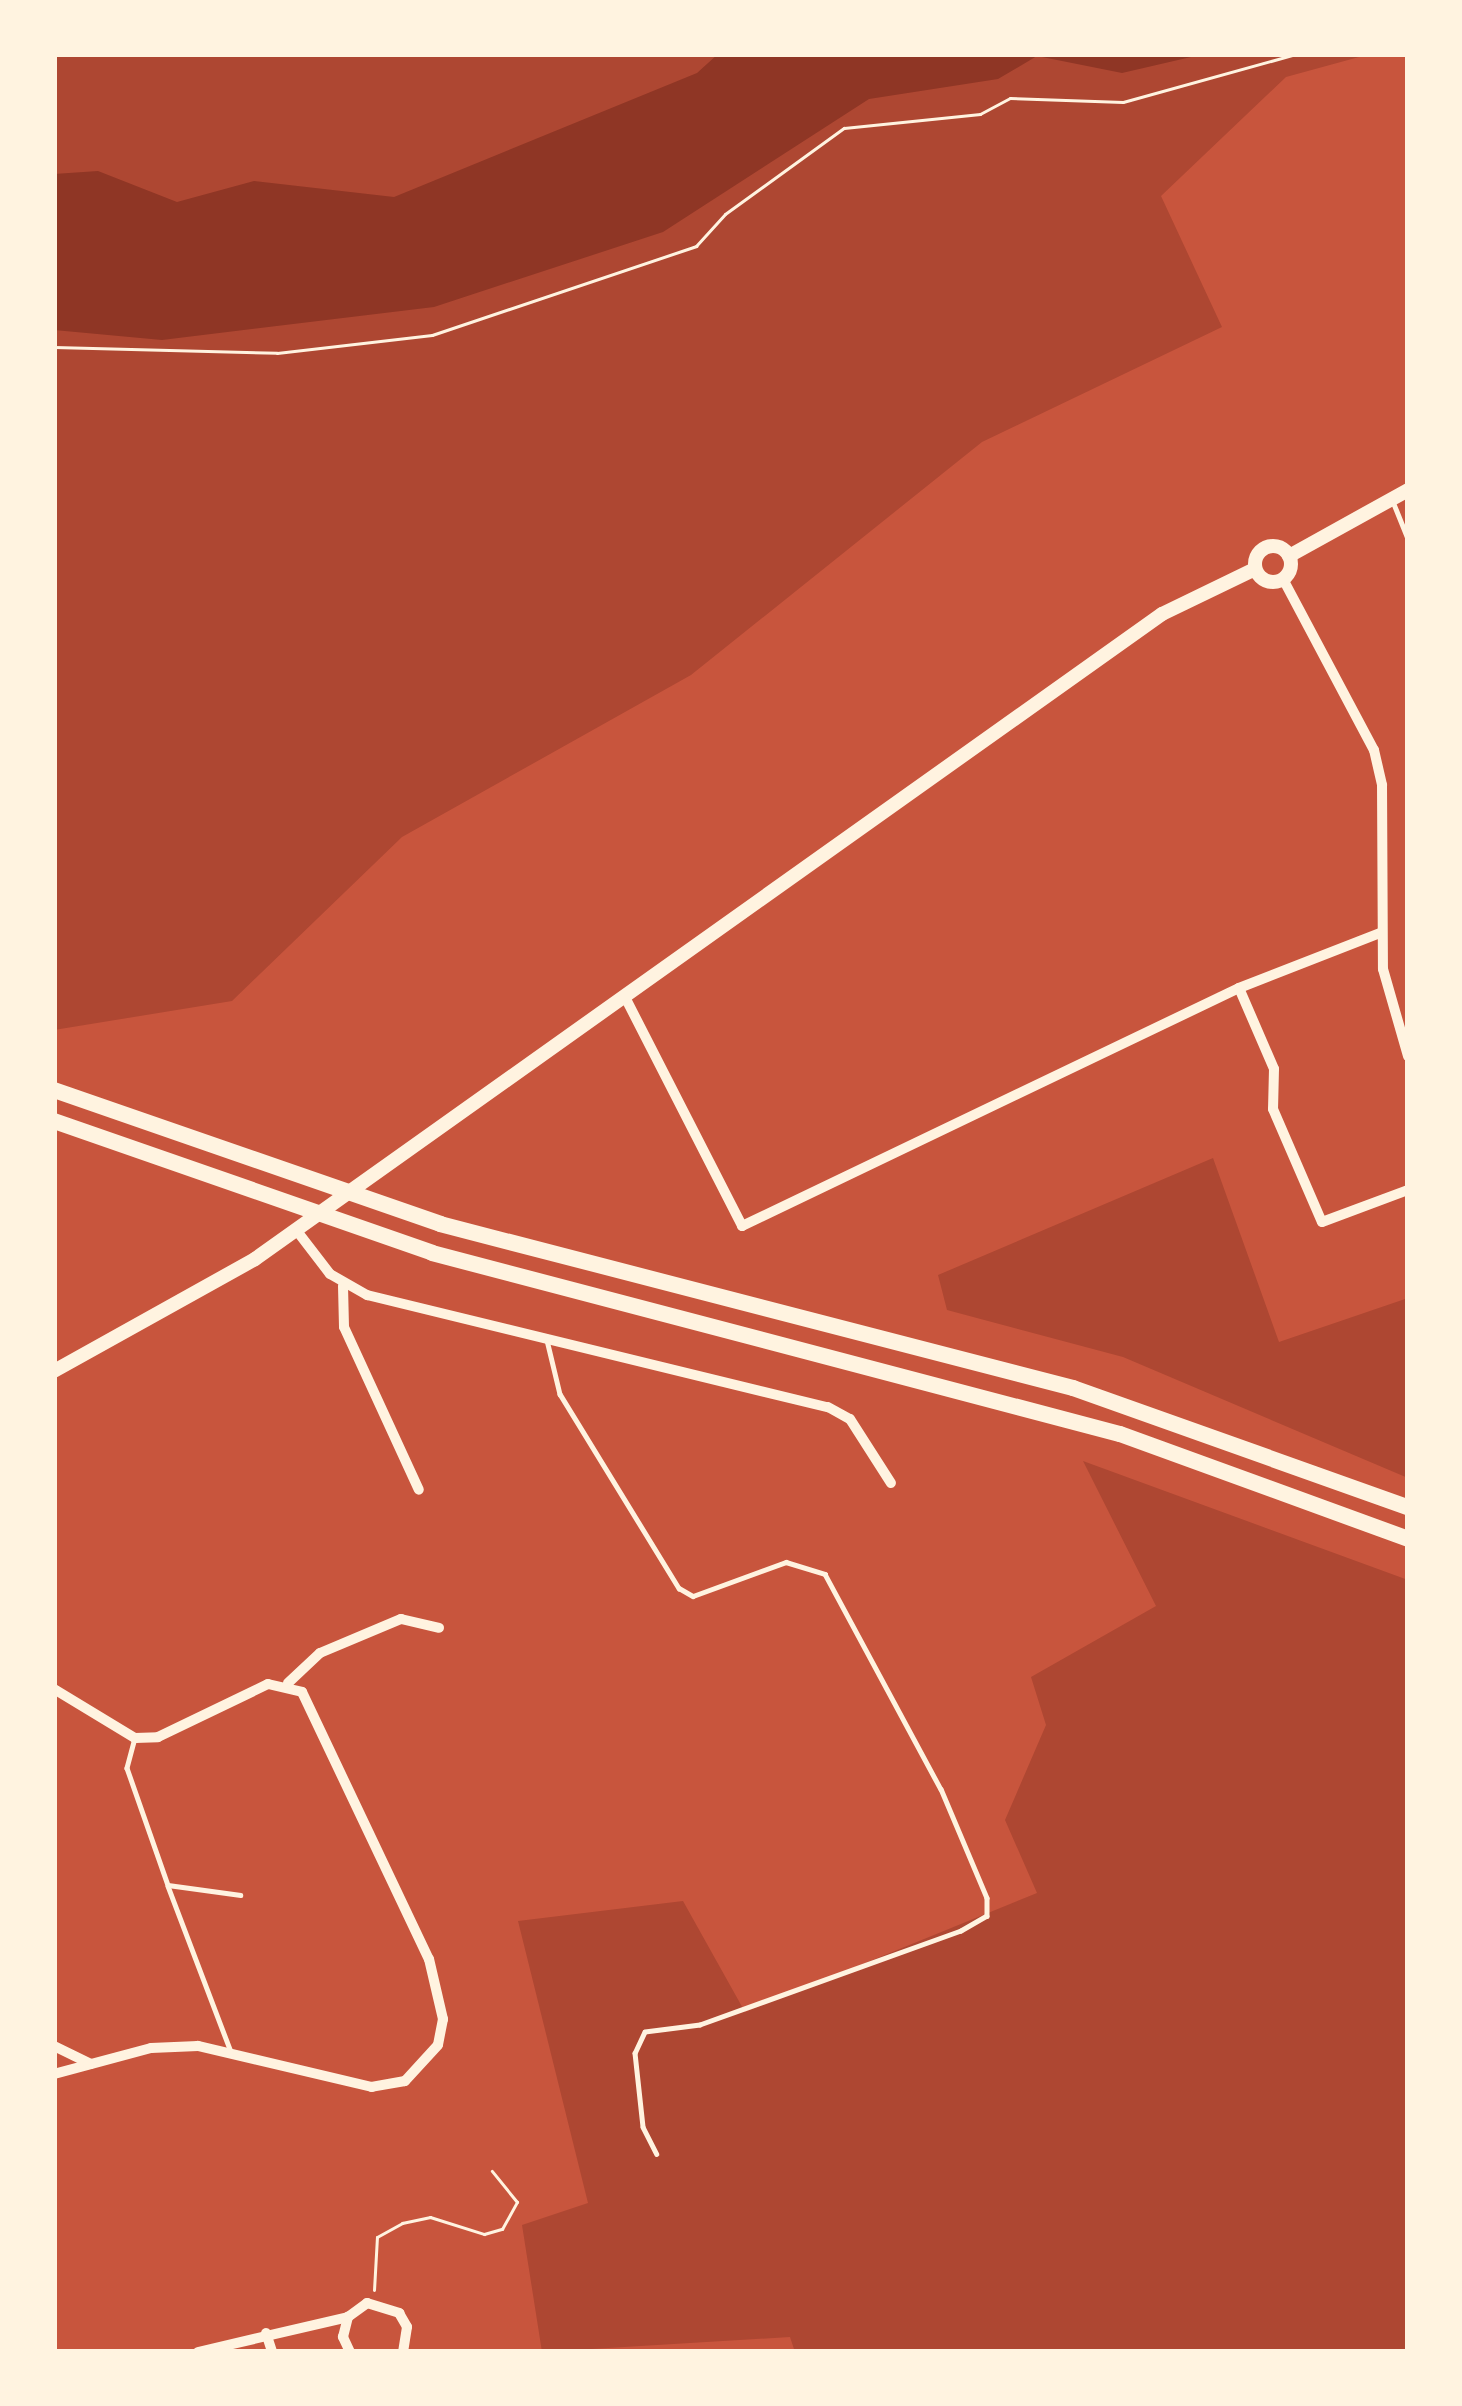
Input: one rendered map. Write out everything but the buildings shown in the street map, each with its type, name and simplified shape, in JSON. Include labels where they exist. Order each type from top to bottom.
[{"type":"highway","points":[[54,1090],[374,1204],[645,1282],[1073,1388],[1408,1508]]},
{"type":"highway","points":[[54,1121],[366,1233],[1065,1418],[1274,1485],[1408,1539]]},
{"type":"main road","points":[[1256,569],[1267,581],[1283,579],[1289,556],[1408,490]]},
{"type":"main road","points":[[54,1371],[297,1231],[1124,641],[1201,591],[1256,569],[1269,547],[1289,556]]},
{"type":"street","points":[[1283,579],[1375,749],[1382,785],[1380,933],[1408,1056]]},
{"type":"street","points":[[626,999],[742,1226],[1179,1022],[1239,988],[1380,933]]},
{"type":"street","points":[[1239,988],[1274,1069],[1273,1109],[1322,1222],[1408,1190]]},
{"type":"street","points":[[297,1231],[343,1286],[828,1407],[850,1418],[891,1483]]},
{"type":"street","points":[[343,1286],[344,1327],[419,1490]]},
{"type":"street","points":[[288,1683],[320,1653],[401,1619],[440,1628]]},
{"type":"street","points":[[54,1690],[135,1738],[158,1737],[268,1684],[288,1683],[302,1692],[429,1959],[443,2019],[438,2045],[405,2081],[372,2087],[232,2054],[151,2048],[54,2074]]},
{"type":"street","points":[[54,2046],[91,2064]]},
{"type":"street","points":[[198,2352],[348,2317],[376,2303],[399,2313],[407,2326],[403,2352]]},
{"type":"street","points":[[348,2317],[343,2337],[350,2352]]},
{"type":"street","points":[[266,2333],[272,2352]]},
{"type":"lane","points":[[1392,499],[1408,539]]},
{"type":"lane","points":[[548,1340],[560,1394],[679,1588],[693,1596],[786,1562],[825,1574],[941,1789],[987,1898],[987,1916],[961,1930],[700,2025],[645,2032],[634,2054],[644,2127],[657,2155]]},
{"type":"lane","points":[[135,1738],[127,1768],[232,2054]]},
{"type":"lane","points":[[168,1885],[240,1895]]},
{"type":"path","points":[[54,347],[277,353],[432,335],[695,246],[725,214],[844,128],[980,114],[1010,98],[1123,102],[1296,54]]},
{"type":"path","points":[[376,2303],[370,2260],[377,2237],[430,2217],[484,2234],[515,2215],[517,2202],[492,2171]]},
{"type":"shaded area","points":[[54,54],[1370,54],[1286,77],[1161,196],[1222,327],[982,442],[691,675],[402,837],[232,1001],[54,1030]]},
{"type":"shaded area","points":[[718,54],[1204,54],[1122,73],[1037,56],[998,79],[869,99],[663,232],[434,307],[162,340],[54,330],[54,174],[98,171],[177,202],[254,181],[394,197],[697,73]]},
{"type":"shaded area","points":[[1213,1158],[1279,1342],[1408,1298],[1408,1478],[1123,1357],[947,1310],[938,1275]]},
{"type":"shaded area","points":[[1083,1461],[1408,1580],[1408,2352],[795,2352],[790,2337],[542,2352],[522,2225],[588,2203],[518,1921],[683,1901],[745,2012],[1037,1893],[1005,1820],[1046,1725],[1031,1677],[1156,1606]]}]
